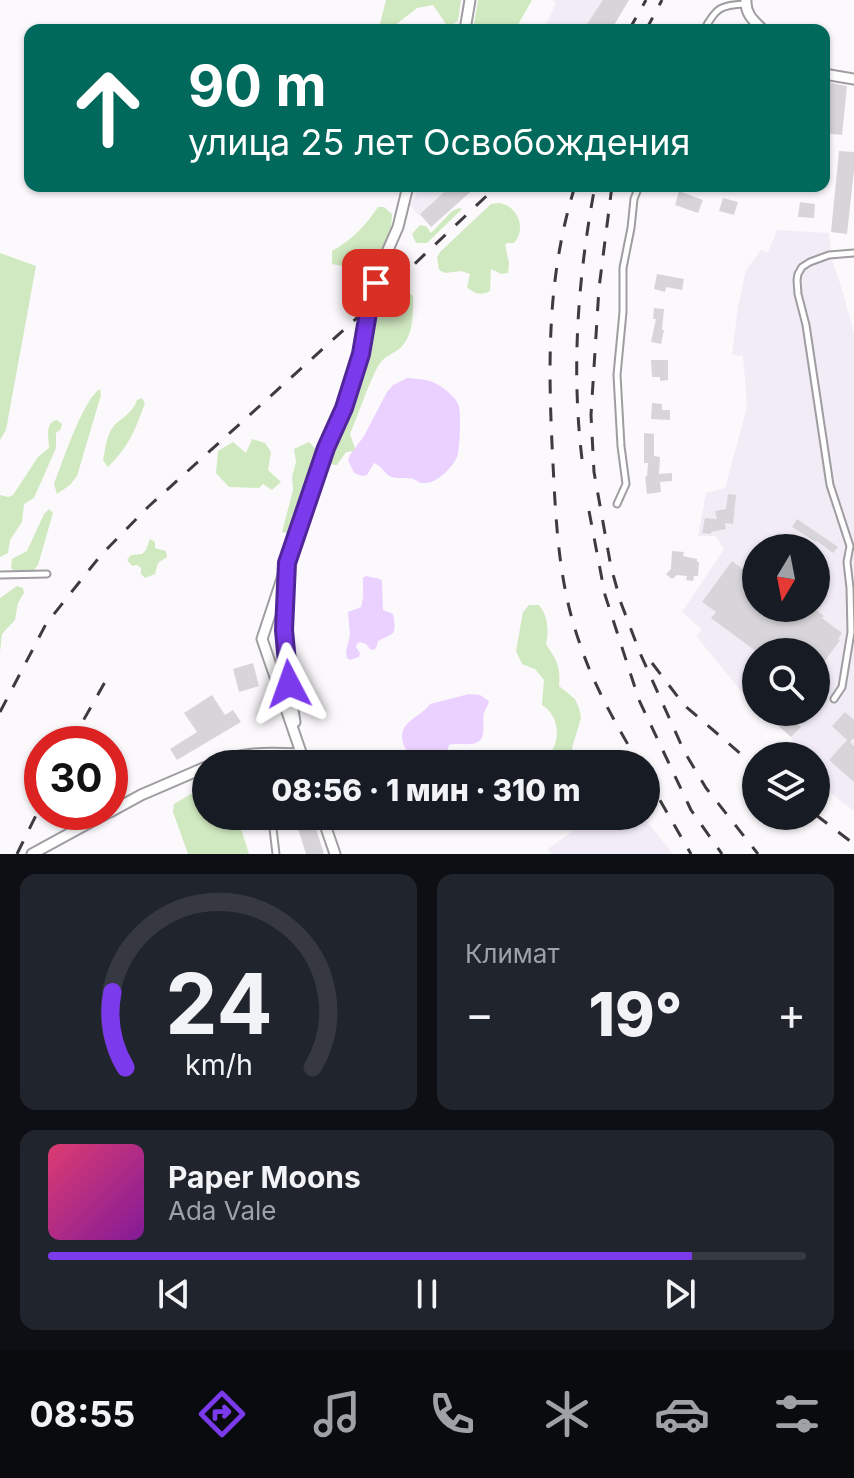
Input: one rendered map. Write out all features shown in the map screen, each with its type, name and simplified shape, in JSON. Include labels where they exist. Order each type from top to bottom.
[{"type":"street","points":[[466,24],[470,0]]},
{"type":"street","points":[[746,2],[749,15],[757,24]]},
{"type":"street","points":[[830,75],[854,79]]},
{"type":"street","points":[[300,750],[262,639],[326,448],[344,408],[361,354],[369,307],[398,227],[407,192]]},
{"type":"street","points":[[287,563],[284,630],[289,684],[301,750]]},
{"type":"street","points":[[128,802],[192,773]]},
{"type":"street","points":[[32,854],[77,830]]},
{"type":"street","points":[[327,830],[335,854]]},
{"type":"lane","points":[[707,24],[718,8],[746,2]]},
{"type":"lane","points":[[617,504],[626,484],[617,375],[623,312],[623,268],[637,192]]},
{"type":"lane","points":[[834,699],[842,687],[851,632],[847,562],[852,546],[830,485],[797,280],[802,267],[810,262],[829,255],[854,253]]},
{"type":"lane","points":[[0,575],[47,574]]},
{"type":"lane","points":[[273,830],[276,854]]},
{"type":"shaded area","points":[[553,0],[629,0],[615,24],[546,24],[556,4]]},
{"type":"shaded area","points":[[418,192],[470,192],[431,227],[410,205]]},
{"type":"shaded area","points":[[777,230],[829,233],[832,260],[854,333],[854,811],[830,793],[830,742],[794,742],[779,726],[830,726],[830,638],[742,638],[742,692],[696,636],[702,630],[682,612],[724,549],[716,536],[698,536],[706,493],[725,488],[747,407],[743,356],[732,355],[746,270],[761,250],[768,252]]},
{"type":"shaded area","points":[[407,378],[437,384],[458,403],[460,432],[455,461],[444,474],[429,483],[391,477],[374,463],[367,475],[354,473],[348,460],[350,455],[364,436],[387,392]]},
{"type":"shaded area","points":[[366,576],[382,581],[383,610],[393,614],[395,627],[391,635],[378,641],[373,650],[366,644],[357,644],[359,657],[350,660],[346,651],[350,635],[348,612],[361,607],[363,578]]},
{"type":"shaded area","points":[[469,694],[480,695],[489,701],[480,741],[449,745],[447,750],[407,750],[402,738],[405,727],[430,704]]},
{"type":"shaded area","points":[[574,830],[654,830],[673,854],[552,854],[548,849]]},
{"type":"green space","points":[[386,0],[461,0],[458,21],[453,24],[446,24],[433,5],[417,8],[397,24],[380,24]]},
{"type":"green space","points":[[478,0],[532,0],[518,24],[474,24]]},
{"type":"green space","points":[[498,203],[515,213],[520,231],[514,243],[505,245],[508,273],[501,274],[491,269],[490,291],[478,294],[467,287],[470,274],[439,270],[437,257],[491,204]]},
{"type":"green space","points":[[378,207],[384,207],[392,214],[391,231],[374,270],[362,277],[347,267],[332,264],[332,251],[358,232]]},
{"type":"green space","points":[[462,209],[427,243],[416,243],[412,234],[420,225],[426,226],[431,233],[452,211]]},
{"type":"green space","points":[[0,253],[36,266],[6,430],[0,440]]},
{"type":"green space","points":[[408,292],[413,296],[409,334],[400,348],[379,364],[372,378],[350,434],[356,451],[346,452],[337,465],[327,464],[369,353],[376,320],[396,296]]},
{"type":"green space","points":[[100,389],[101,395],[77,476],[57,494],[54,484],[74,433],[87,405]]},
{"type":"green space","points":[[142,398],[145,403],[134,430],[108,467],[103,460],[110,432]]},
{"type":"green space","points":[[57,420],[62,424],[56,433],[56,448],[34,498],[24,504],[22,522],[10,540],[8,553],[0,557],[0,495],[13,495],[38,457],[49,448],[49,427]]},
{"type":"green space","points":[[252,439],[265,443],[271,452],[268,470],[281,482],[272,490],[263,484],[259,488],[229,487],[216,473],[218,451],[233,442],[246,453]]},
{"type":"green space","points":[[309,442],[316,449],[292,522],[287,533],[282,532],[293,490],[294,449]]},
{"type":"green space","points":[[49,509],[53,513],[38,565],[29,576],[17,573],[11,568],[12,559],[27,551]]},
{"type":"green space","points":[[150,539],[155,542],[155,548],[166,551],[167,557],[158,563],[155,574],[145,578],[141,568],[132,566],[127,560],[131,555],[142,554]]},
{"type":"green space","points":[[17,586],[23,588],[24,593],[18,603],[15,620],[2,634],[0,652],[0,598]]},
{"type":"green space","points":[[529,605],[539,605],[546,618],[546,644],[557,663],[559,686],[575,699],[579,708],[581,718],[573,750],[552,750],[557,730],[551,713],[542,705],[544,680],[535,669],[522,664],[516,651],[523,612]]},
{"type":"green space","points":[[192,793],[192,830],[241,830],[249,854],[188,854],[173,812],[174,804]]},
{"type":"building","points":[[603,0],[629,0],[615,24],[587,24]]},
{"type":"building","points":[[830,83],[847,86],[842,135],[830,134]]},
{"type":"building","points":[[839,151],[854,152],[847,234],[831,232]]},
{"type":"building","points":[[444,192],[470,192],[431,227],[420,214]]},
{"type":"building","points":[[679,192],[703,200],[698,213],[675,205]]},
{"type":"building","points":[[723,198],[738,202],[734,215],[719,211]]},
{"type":"building","points":[[800,202],[815,204],[814,218],[798,217]]},
{"type":"building","points":[[657,274],[684,279],[682,290],[666,287],[665,292],[654,289]]},
{"type":"building","points":[[654,308],[664,309],[661,344],[651,342],[656,319],[653,319]]},
{"type":"building","points":[[651,360],[668,360],[668,380],[660,381],[660,377],[652,377]]},
{"type":"building","points":[[652,403],[662,404],[662,410],[670,410],[670,420],[651,419]]},
{"type":"building","points":[[644,433],[654,434],[654,456],[660,457],[659,474],[672,473],[672,481],[660,482],[661,492],[647,494],[645,477],[648,463],[644,463]]},
{"type":"building","points":[[728,494],[736,495],[733,524],[725,523],[726,529],[711,534],[702,533],[705,518],[717,519],[715,511],[726,509]]},
{"type":"building","points":[[797,519],[819,534],[803,534],[792,527]]},
{"type":"building","points":[[830,542],[838,547],[833,553],[830,551]]},
{"type":"building","points":[[672,551],[684,552],[683,556],[697,559],[698,576],[694,576],[693,581],[686,580],[687,576],[677,575],[672,579],[666,574],[671,569]]},
{"type":"building","points":[[732,561],[742,569],[742,622],[827,622],[842,633],[830,654],[830,638],[742,638],[742,641],[711,618],[716,612],[702,602]]},
{"type":"building","points":[[253,663],[259,686],[239,692],[233,669]]},
{"type":"building","points":[[212,695],[225,715],[233,710],[241,722],[177,760],[170,749],[197,732],[184,713]]},
{"type":"building","points":[[845,712],[854,720],[854,738],[850,742],[854,746],[854,782],[830,761],[847,740],[832,726]]},
{"type":"building","points":[[779,726],[800,726],[791,737]]},
{"type":"building","points":[[298,830],[316,830],[324,854],[306,854]]},
{"type":"railway","points":[[632,24],[646,0]]},
{"type":"railway","points":[[649,24],[662,0]]},
{"type":"railway","points":[[0,712],[46,624],[101,555],[148,507],[491,192]]},
{"type":"railway","points":[[573,192],[559,255],[551,324],[551,428],[560,555],[567,600],[586,660],[606,706],[631,750]]},
{"type":"railway","points":[[582,459],[577,391],[578,322],[594,192]]},
{"type":"railway","points":[[611,192],[599,288],[591,415],[594,472],[611,567],[640,653],[684,751],[706,788],[758,854]]},
{"type":"railway","points":[[589,511],[605,595],[639,700],[691,810],[722,854]]},
{"type":"railway","points":[[652,663],[684,705],[742,755]]},
{"type":"railway","points":[[80,726],[105,682]]},
{"type":"railway","points":[[660,800],[691,854]]},
{"type":"railway","points":[[830,826],[854,844]]},
{"type":"railway","points":[[17,854],[29,830]]},
{"type":"route","points":[[289,684],[284,630],[287,563],[326,448],[344,408],[361,354],[376,283]]}]
